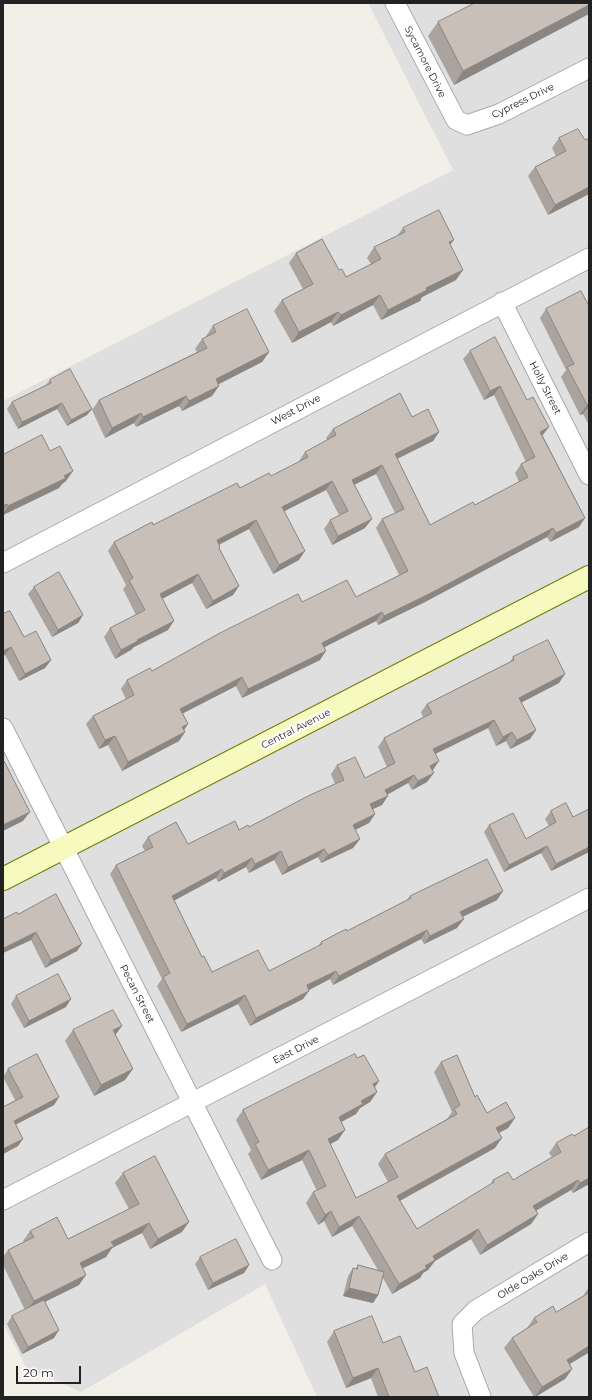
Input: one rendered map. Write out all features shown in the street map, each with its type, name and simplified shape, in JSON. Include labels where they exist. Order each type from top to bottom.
[{"type":"street","name":"Sycamore Drive","points":[[395,3],[456,120]]},
{"type":"street","name":"Cypress Drive","points":[[456,120],[467,125],[499,114],[589,68]]},
{"type":"street","name":"West Drive","points":[[3,563],[589,258]]},
{"type":"street","name":"Holly Street","points":[[502,302],[589,475]]},
{"type":"street","name":"Central Avenue","points":[[3,879],[589,576]]},
{"type":"street","name":"Pecan Street","points":[[3,728],[272,1260]]},
{"type":"street","name":"East Drive","points":[[3,1200],[193,1104],[589,898]]},
{"type":"street","name":"Olde Oaks Drive","points":[[481,1397],[464,1353],[462,1324],[476,1310],[589,1242]]},
{"type":"shaded area","points":[[368,3],[589,3],[589,1397],[317,1397],[265,1284],[81,1392],[26,1367],[3,1323],[3,401],[453,170]]},
{"type":"building","points":[[475,3],[589,3],[589,5],[463,71],[438,22]]},
{"type":"building","points":[[578,129],[585,140],[589,138],[589,187],[555,205],[535,167],[566,151],[559,138]]},
{"type":"building","points":[[439,210],[454,240],[449,242],[463,270],[426,288],[427,290],[388,310],[380,295],[341,315],[338,312],[299,332],[282,300],[313,284],[296,253],[322,239],[339,270],[342,269],[346,277],[381,259],[374,247],[405,232],[403,228]]},
{"type":"building","points":[[581,291],[589,306],[589,405],[587,405],[567,367],[574,364],[546,309]]},
{"type":"building","points":[[247,309],[269,352],[216,379],[219,386],[189,401],[186,396],[143,417],[141,413],[112,428],[99,400],[207,348],[202,339],[216,332],[213,326]]},
{"type":"building","points":[[495,337],[527,400],[533,397],[549,427],[540,432],[585,518],[556,533],[553,528],[429,594],[384,616],[382,612],[322,643],[326,651],[248,689],[242,677],[180,709],[188,724],[182,727],[185,732],[128,762],[115,736],[105,740],[93,716],[134,695],[127,680],[150,668],[152,671],[220,633],[298,594],[302,602],[347,580],[356,597],[408,571],[382,519],[404,509],[382,465],[352,480],[372,519],[338,536],[330,520],[348,511],[332,481],[282,507],[305,551],[279,565],[256,520],[217,540],[220,547],[219,548],[239,586],[213,601],[198,574],[160,594],[174,621],[121,650],[110,628],[145,610],[129,580],[133,578],[114,542],[152,522],[153,525],[237,483],[240,488],[269,473],[271,476],[308,457],[305,452],[336,435],[333,429],[400,393],[412,417],[428,409],[439,432],[395,454],[430,525],[473,502],[475,505],[528,477],[521,464],[535,457],[500,386],[490,391],[470,351]]},
{"type":"building","points":[[70,369],[92,409],[71,420],[62,403],[22,422],[12,402],[51,383],[50,380]]},
{"type":"building","points":[[42,435],[50,451],[60,446],[73,471],[64,476],[66,478],[8,506],[7,504],[3,506],[3,455]]},
{"type":"building","points":[[59,572],[83,615],[58,630],[34,587]]},
{"type":"building","points":[[10,611],[24,637],[36,631],[51,660],[25,674],[11,647],[3,651],[3,614]]},
{"type":"building","points":[[548,640],[565,674],[519,698],[536,730],[517,740],[512,732],[503,737],[494,720],[433,749],[439,761],[430,766],[434,773],[418,781],[414,775],[385,790],[388,796],[370,804],[375,814],[353,825],[360,839],[328,855],[324,849],[288,867],[281,851],[255,864],[252,858],[224,873],[222,869],[172,896],[202,957],[204,956],[212,972],[258,950],[269,971],[322,944],[321,942],[346,929],[347,931],[411,898],[410,896],[487,859],[503,891],[460,912],[464,919],[430,936],[427,930],[339,976],[336,971],[307,985],[309,991],[256,1018],[245,995],[187,1024],[163,977],[170,973],[116,865],[153,847],[148,837],[176,822],[188,844],[235,821],[239,830],[248,825],[249,827],[310,795],[344,780],[337,765],[355,757],[365,778],[395,763],[384,738],[432,713],[427,704],[514,660],[513,657]]},
{"type":"building","points":[[3,761],[30,812],[3,825]]},
{"type":"building","points":[[566,803],[573,817],[589,809],[589,847],[556,864],[547,846],[509,865],[489,825],[513,813],[526,839],[556,822],[551,811]]},
{"type":"building","points":[[56,894],[82,944],[51,960],[36,932],[4,948],[3,919],[17,912],[18,914]]},
{"type":"building","points":[[58,974],[71,999],[29,1021],[16,996]]},
{"type":"building","points":[[113,1010],[122,1026],[113,1030],[133,1069],[101,1085],[73,1030]]},
{"type":"building","points":[[37,1054],[59,1097],[14,1121],[23,1139],[3,1149],[3,1107],[23,1097],[8,1069]]},
{"type":"building","points":[[355,1054],[357,1058],[364,1055],[379,1081],[373,1084],[377,1092],[361,1101],[363,1104],[339,1117],[345,1130],[328,1139],[356,1198],[398,1177],[385,1154],[457,1114],[454,1109],[460,1105],[441,1062],[457,1055],[475,1097],[477,1095],[487,1113],[506,1102],[515,1118],[496,1128],[502,1138],[397,1196],[417,1229],[494,1182],[493,1180],[508,1172],[513,1180],[561,1152],[556,1143],[572,1134],[574,1136],[589,1127],[589,1178],[580,1183],[578,1180],[533,1206],[538,1214],[487,1245],[478,1229],[433,1256],[435,1260],[425,1266],[427,1268],[399,1284],[359,1216],[339,1227],[331,1211],[325,1215],[313,1192],[326,1186],[309,1150],[268,1170],[255,1144],[259,1142],[243,1110]]},
{"type":"building","points":[[155,1156],[189,1222],[158,1239],[149,1223],[111,1242],[114,1246],[80,1263],[86,1275],[34,1301],[8,1250],[34,1237],[30,1231],[57,1217],[68,1239],[139,1204],[123,1173]]},
{"type":"building","points":[[236,1239],[249,1265],[213,1283],[200,1257]]},
{"type":"building","points":[[358,1265],[384,1272],[378,1295],[349,1288],[353,1268],[357,1269]]},
{"type":"building","points":[[589,1293],[589,1346],[567,1360],[572,1369],[542,1387],[512,1338],[537,1322],[534,1318],[553,1306],[556,1312]]},
{"type":"building","points":[[44,1300],[59,1330],[28,1347],[12,1316]]},
{"type":"building","points":[[372,1316],[383,1343],[400,1336],[415,1372],[427,1367],[439,1397],[389,1397],[378,1368],[353,1378],[334,1331]]}]
